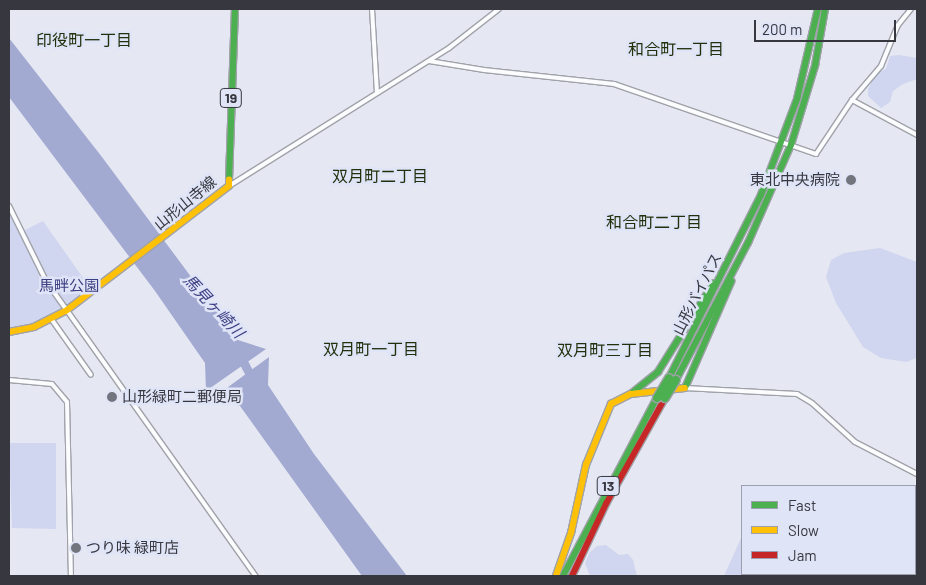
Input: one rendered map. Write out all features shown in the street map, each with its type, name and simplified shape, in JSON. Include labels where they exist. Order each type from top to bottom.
[{"type":"main road","name":"山形山寺線","points":[[9,332],[28,329],[52,320],[66,311],[198,212],[228,186],[235,9]]},
{"type":"main road","name":"山形バイパス","points":[[744,242],[782,141],[809,56],[818,9]]},
{"type":"main road","name":"山形バイパス","points":[[563,576],[566,565],[672,379],[744,242],[791,145],[815,66],[825,9]]},
{"type":"main road","points":[[631,394],[685,388],[744,242]]},
{"type":"main road","points":[[556,576],[571,533],[594,443],[611,404],[631,394],[658,372],[744,242]]},
{"type":"main road","name":"山形バイパス","points":[[572,576],[606,504],[661,398]]},
{"type":"street","points":[[372,9],[377,93]]},
{"type":"street","points":[[228,186],[429,61],[499,9]]},
{"type":"street","points":[[429,61],[484,70],[614,84],[816,154],[852,100],[881,66],[898,25],[911,9]]},
{"type":"street","points":[[852,100],[917,135]]},
{"type":"street","points":[[9,206],[46,281],[66,311],[104,359],[106,368],[211,509],[256,576]]},
{"type":"street","points":[[52,320],[92,375]]},
{"type":"street","points":[[9,380],[52,384],[67,402],[70,576]]},
{"type":"street","points":[[685,388],[797,394],[812,403],[855,442],[917,474]]},
{"type":"green space","points":[[899,55],[917,58],[917,79],[903,84],[893,91],[890,102],[881,108],[868,96],[868,89],[877,72],[886,69],[890,56]]},
{"type":"green space","name":"馬畔公園","points":[[9,210],[30,249],[21,232],[43,221],[93,292],[46,323],[9,332]]},
{"type":"green space","points":[[880,248],[917,262],[917,358],[906,362],[881,358],[863,347],[836,303],[826,277],[831,260],[844,253]]},
{"type":"green space","points":[[9,443],[56,443],[56,529],[12,528]]},
{"type":"green space","points":[[741,538],[741,575],[854,575],[854,576],[724,576]]},
{"type":"green space","points":[[606,545],[619,555],[628,554],[633,560],[637,576],[590,576],[585,563],[590,552],[597,546]]},
{"type":"shaded area","points":[[9,38],[102,157],[238,340],[266,349],[206,391],[205,363],[155,291],[9,97]]},
{"type":"shaded area","points":[[269,357],[268,385],[314,454],[407,576],[362,576],[240,406],[216,396]]},
{"type":"waterway","name":"馬見ヶ崎川","points":[[239,354],[254,382]]},
{"type":"traffic: fast","points":[[229,180],[235,9]]},
{"type":"traffic: fast","points":[[669,378],[761,195],[797,99],[818,9]]},
{"type":"traffic: fast","points":[[676,380],[748,243],[791,145],[815,66],[825,9]]},
{"type":"traffic: fast","points":[[685,388],[731,282]]},
{"type":"traffic: fast","points":[[631,394],[658,372],[713,284]]},
{"type":"traffic: fast","points":[[657,398],[669,378]]},
{"type":"traffic: fast","points":[[665,398],[676,380]]},
{"type":"traffic: fast","points":[[563,576],[657,398]]},
{"type":"traffic: slow","points":[[9,332],[34,327],[66,311],[229,186],[229,180]]},
{"type":"traffic: slow","points":[[556,576],[571,533],[586,465],[611,404],[631,394],[685,388]]},
{"type":"traffic: jam","points":[[572,576],[606,504],[665,398]]},
{"type":"place","name":"東北中央病院","points":[[851,180]]},
{"type":"place","name":"山形緑町二郵便局","points":[[112,397]]},
{"type":"place","name":"つり味 緑町店","points":[[76,548]]},
{"type":"district","name":"印役町一丁目","points":[[84,40]]},
{"type":"district","name":"和合町一丁目","points":[[676,49]]},
{"type":"district","name":"双月町二丁目","points":[[380,176]]},
{"type":"district","name":"和合町二丁目","points":[[654,222]]},
{"type":"district","name":"双月町一丁目","points":[[371,349]]},
{"type":"district","name":"双月町三丁目","points":[[605,350]]}]
